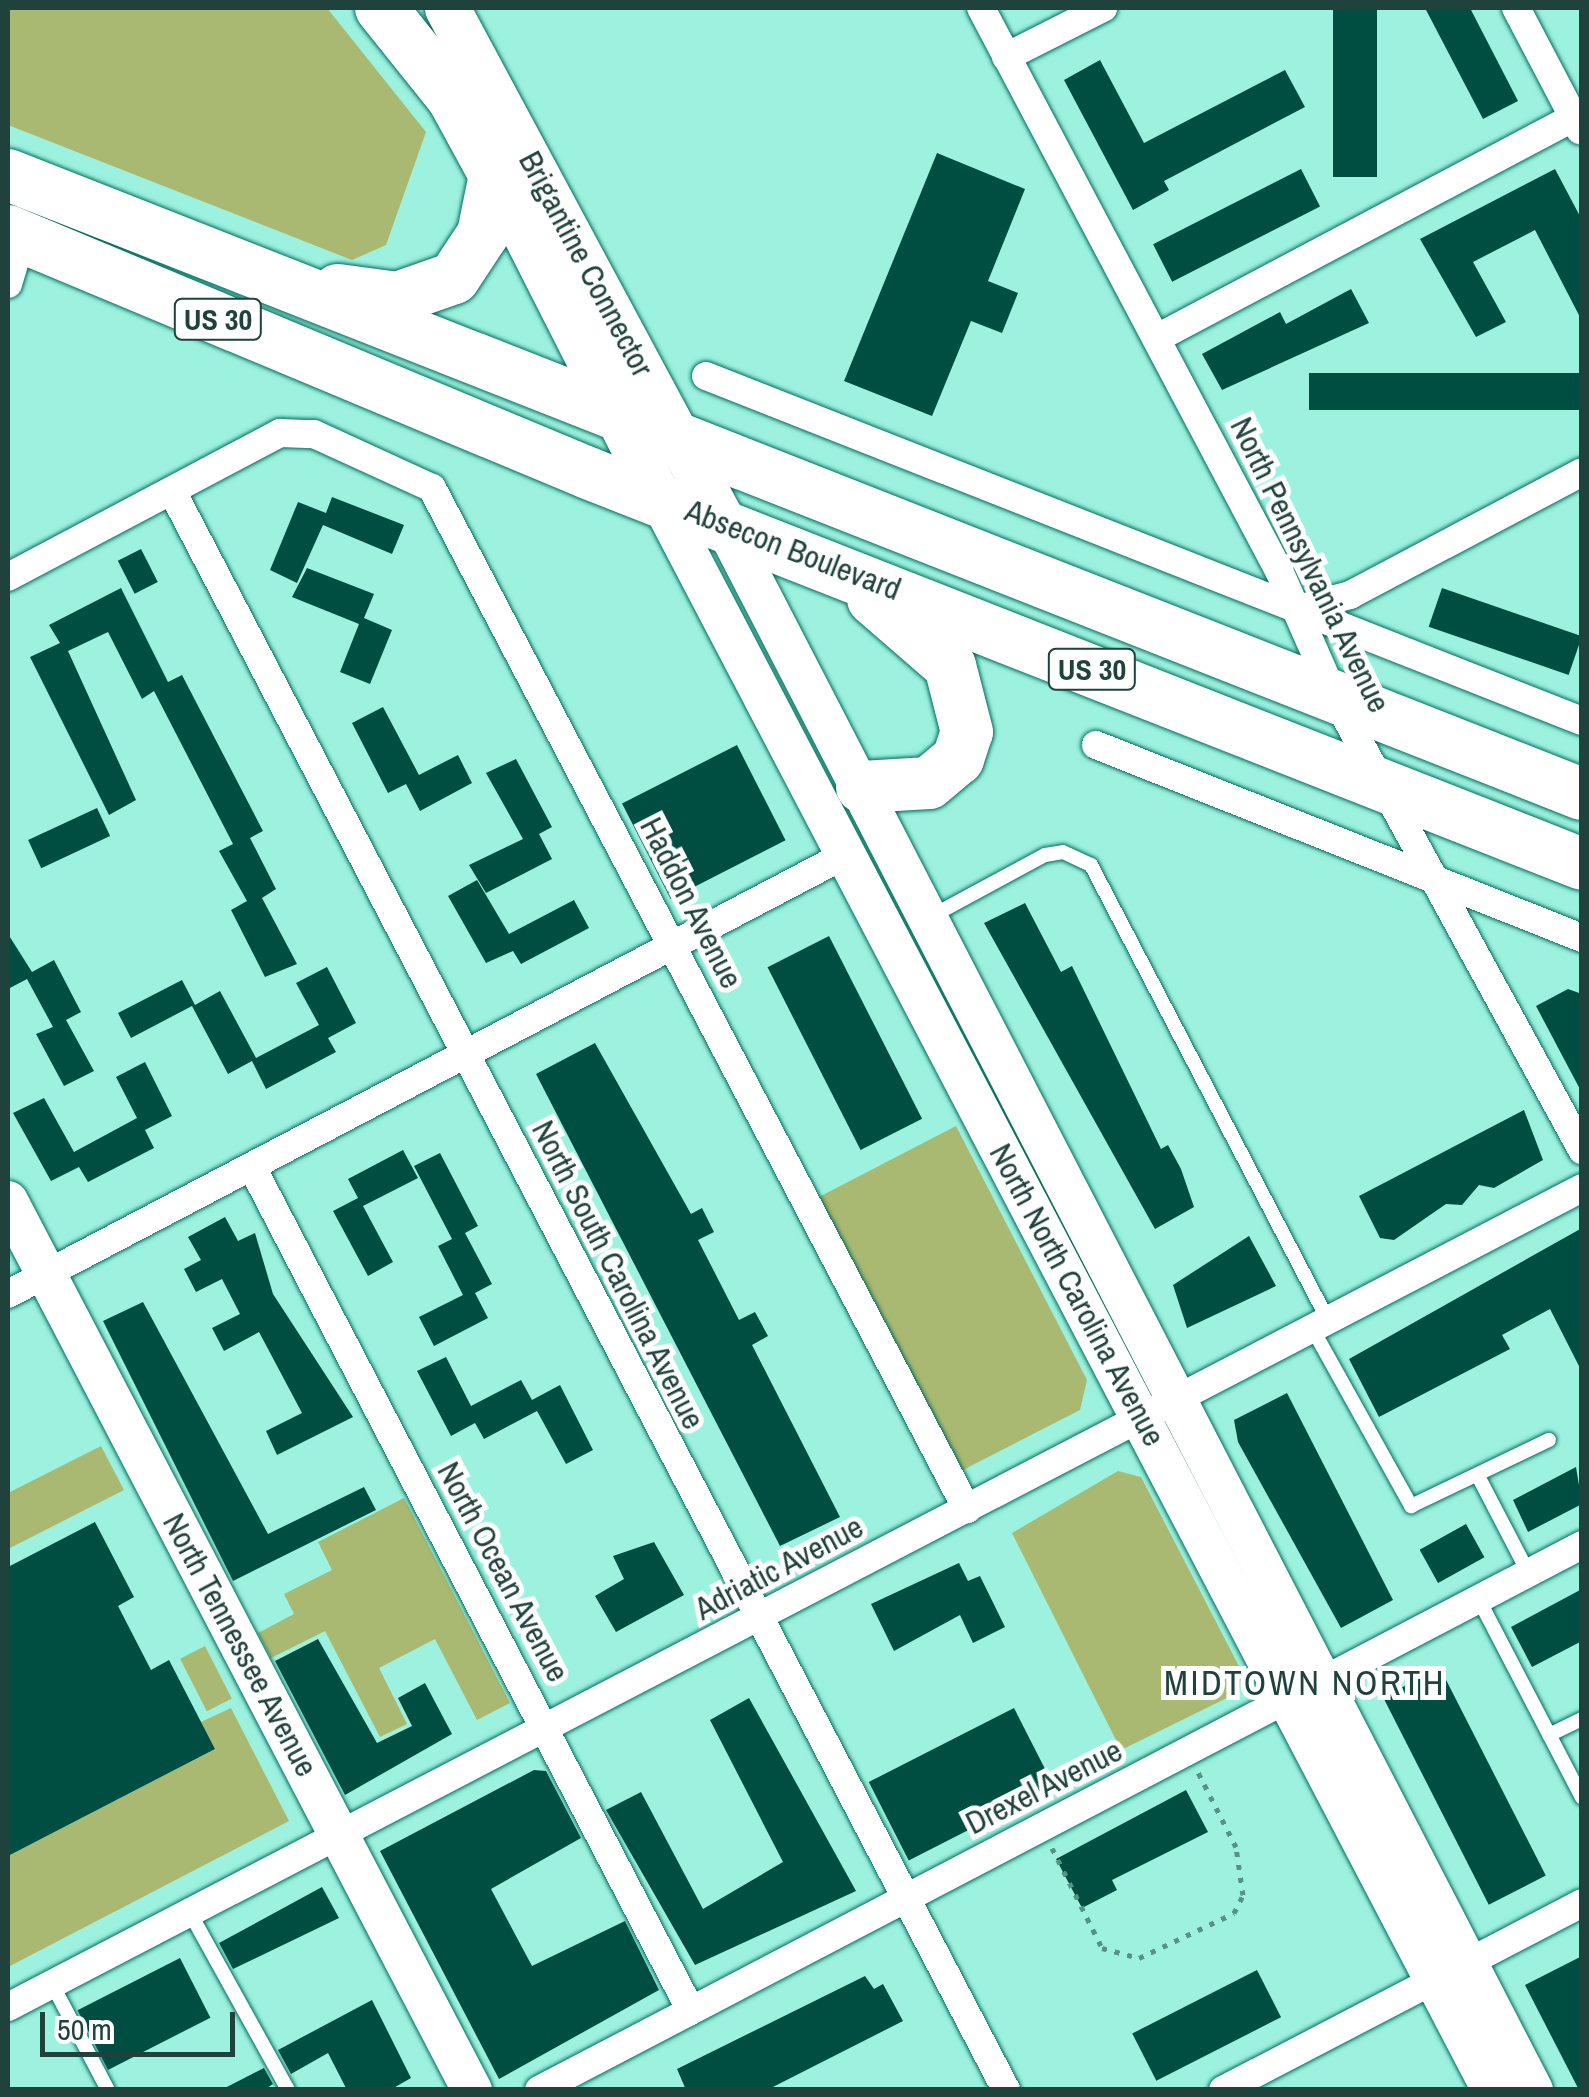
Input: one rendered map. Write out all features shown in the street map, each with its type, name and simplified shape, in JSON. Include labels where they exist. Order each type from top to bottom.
[{"type":"highway","name":"Brigantine Connector","points":[[381,8],[453,98],[495,175]]},
{"type":"highway","name":"Absecon Boulevard","points":[[8,175],[622,420],[1582,794]]},
{"type":"highway","points":[[244,266],[376,298],[429,292],[477,249],[495,175]]},
{"type":"highway","name":"Absecon Boulevard","points":[[12,250],[801,552],[1582,864]]},
{"type":"highway","points":[[801,552],[928,638],[964,704],[964,746],[941,777],[903,789],[862,787]]},
{"type":"main road","name":"Brigantine Connector","points":[[447,8],[723,522]]},
{"type":"main road","name":"Brigantine Connector","points":[[495,175],[660,500]]},
{"type":"street","name":"North Pennsylvania Avenue","points":[[980,8],[1298,609],[1333,694],[1382,786],[1443,884],[1582,1150]]},
{"type":"street","points":[[1006,57],[1103,8]]},
{"type":"street","points":[[1157,338],[1579,121],[1516,8]]},
{"type":"street","points":[[706,376],[1582,721]]},
{"type":"street","name":"Haddon Avenue","points":[[172,492],[268,437],[314,434],[439,496],[967,1509]]},
{"type":"street","points":[[1298,609],[1354,593],[1582,472]]},
{"type":"street","points":[[8,577],[172,492]]},
{"type":"street","name":"North South Carolina Avenue","points":[[172,492],[1006,2090]]},
{"type":"street","name":"North North Carolina Avenue","points":[[660,500],[843,856],[1159,1410],[1307,1689],[1449,1971],[1492,2090]]},
{"type":"street","name":"North North Carolina Avenue","points":[[723,522],[927,918],[1159,1410]]},
{"type":"street","points":[[1096,745],[1582,938]]},
{"type":"street","points":[[8,1294],[843,856]]},
{"type":"street","name":"North Ocean Avenue","points":[[252,1167],[691,2011]]},
{"type":"street","name":"Adriatic Avenue","points":[[8,2007],[1582,1188]]},
{"type":"street","name":"North Tennessee Avenue","points":[[8,1200],[472,2090]]},
{"type":"street","name":"Drexel Avenue","points":[[538,2090],[1582,1545]]},
{"type":"street","points":[[1223,2090],[1268,2079],[1449,1971],[1582,1903]]},
{"type":"street","name":"North North Carolina Avenue","points":[[1449,1971],[1533,2090]]},
{"type":"lane","points":[[927,918],[1045,855],[1091,865],[1411,1506],[1549,1440]]},
{"type":"lane","points":[[1478,1476],[1528,1572]]},
{"type":"lane","points":[[1478,1598],[1582,1798]]},
{"type":"lane","points":[[1549,1735],[1582,1718]]},
{"type":"lane","points":[[190,1913],[288,2090]]},
{"type":"lane","points":[[52,1984],[108,2090]]},
{"type":"path","points":[[1043,1827],[1102,1948],[1139,1958],[1234,1913],[1243,1895],[1236,1847],[1187,1752]]},
{"type":"green space","points":[[8,8],[327,8],[426,132],[386,245],[352,260],[8,125]]},
{"type":"green space","points":[[956,1126],[1087,1380],[1080,1410],[959,1472],[817,1198]]},
{"type":"green space","points":[[101,1446],[124,1490],[8,1549],[8,1493]]},
{"type":"green space","points":[[1118,1471],[1141,1477],[1243,1674],[1239,1692],[1121,1750],[1012,1533]]},
{"type":"green space","points":[[404,1498],[510,1703],[477,1720],[435,1639],[379,1668],[407,1724],[380,1737],[325,1631],[271,1658],[258,1633],[294,1614],[284,1594],[332,1570],[318,1542]]},
{"type":"green space","points":[[205,1646],[232,1699],[207,1711],[180,1659]]},
{"type":"green space","points":[[231,1708],[289,1821],[8,1967],[8,1856],[215,1749],[201,1722]]},
{"type":"building","points":[[1333,8],[1377,8],[1377,177],[1333,177]]},
{"type":"building","points":[[1425,8],[1470,8],[1518,101],[1483,119]]},
{"type":"building","points":[[1100,60],[1144,143],[1285,70],[1305,107],[1164,181],[1169,190],[1133,210],[1064,80]]},
{"type":"building","points":[[937,153],[1025,189],[988,281],[1018,293],[1002,333],[971,321],[932,416],[844,381]]},
{"type":"building","points":[[1301,169],[1320,206],[1172,282],[1153,244]]},
{"type":"building","points":[[1555,169],[1582,220],[1582,321],[1535,230],[1473,262],[1506,322],[1476,337],[1420,239]]},
{"type":"building","points":[[1351,289],[1369,323],[1222,390],[1202,354],[1280,312],[1286,324]]},
{"type":"building","points":[[1309,373],[1582,373],[1582,410],[1309,410]]},
{"type":"building","points":[[332,497],[404,525],[392,554],[323,525],[297,583],[270,570],[298,502],[326,513]]},
{"type":"building","points":[[141,549],[158,582],[135,594],[118,561]]},
{"type":"building","points":[[307,568],[374,594],[364,618],[392,630],[370,684],[340,672],[359,624],[292,597]]},
{"type":"building","points":[[121,588],[168,682],[182,675],[263,831],[250,838],[276,889],[262,898],[297,964],[265,977],[231,910],[247,901],[219,851],[233,844],[154,691],[142,699],[108,632],[68,651],[136,800],[109,815],[30,657],[60,643],[49,625]]},
{"type":"building","points":[[1442,588],[1582,636],[1569,675],[1429,627]]},
{"type":"building","points":[[383,707],[419,775],[458,755],[472,783],[420,811],[406,784],[388,793],[352,723]]},
{"type":"building","points":[[737,745],[786,840],[671,899],[622,804]]},
{"type":"building","points":[[516,759],[552,827],[539,834],[552,859],[486,893],[469,865],[523,839],[486,773]]},
{"type":"building","points":[[97,808],[110,836],[41,868],[28,840]]},
{"type":"building","points":[[477,880],[509,934],[574,900],[589,928],[521,964],[513,951],[486,963],[448,896]]},
{"type":"building","points":[[1025,903],[1061,972],[1072,966],[1161,1149],[1168,1145],[1181,1169],[1194,1207],[1155,1229],[984,923]]},
{"type":"building","points":[[8,934],[32,972],[54,960],[81,1012],[66,1020],[94,1071],[64,1086],[36,1034],[53,1027],[27,979],[8,989]]},
{"type":"building","points":[[829,936],[922,1119],[861,1150],[768,967]]},
{"type":"building","points":[[327,967],[356,1023],[328,1038],[336,1052],[266,1089],[252,1061],[228,1074],[192,1006],[131,1038],[118,1013],[182,980],[195,1005],[220,991],[256,1058],[319,1025],[296,983]]},
{"type":"building","points":[[1568,989],[1582,994],[1582,1093],[1536,1006]]},
{"type":"building","points":[[595,1043],[691,1214],[702,1208],[714,1232],[698,1240],[739,1320],[755,1312],[768,1336],[752,1345],[840,1517],[780,1546],[536,1074]]},
{"type":"building","points":[[145,1062],[172,1116],[145,1130],[154,1148],[88,1182],[79,1167],[51,1181],[13,1113],[44,1098],[74,1152],[137,1118],[116,1077]]},
{"type":"building","points":[[1524,1110],[1543,1160],[1494,1188],[1479,1185],[1462,1205],[1446,1204],[1394,1240],[1380,1238],[1359,1196]]},
{"type":"building","points":[[403,1150],[418,1178],[363,1206],[393,1262],[368,1276],[333,1211],[358,1198],[348,1179]]},
{"type":"building","points":[[440,1153],[478,1226],[465,1233],[492,1284],[475,1293],[488,1318],[434,1346],[419,1317],[463,1295],[438,1246],[452,1239],[414,1166]]},
{"type":"building","points":[[225,1217],[238,1241],[255,1233],[273,1294],[353,1417],[277,1455],[266,1431],[302,1413],[259,1332],[224,1351],[212,1328],[240,1314],[222,1279],[196,1292],[184,1269],[201,1260],[188,1237]]},
{"type":"building","points":[[1582,1228],[1582,1372],[1550,1309],[1502,1335],[1510,1349],[1379,1417],[1349,1359]]},
{"type":"building","points":[[1249,1236],[1276,1286],[1187,1328],[1173,1285]]},
{"type":"building","points":[[143,1302],[268,1534],[364,1487],[376,1510],[233,1581],[103,1321]]},
{"type":"building","points":[[446,1357],[471,1406],[521,1380],[532,1400],[560,1385],[593,1450],[566,1464],[537,1411],[484,1439],[475,1423],[451,1436],[417,1371]]},
{"type":"building","points":[[1287,1393],[1393,1600],[1341,1628],[1238,1442],[1234,1420]]},
{"type":"building","points":[[1576,1467],[1582,1504],[1528,1532],[1513,1500]]},
{"type":"building","points":[[95,1522],[134,1597],[118,1606],[151,1670],[169,1660],[215,1749],[8,1856],[8,1567]]},
{"type":"building","points":[[1466,1524],[1484,1557],[1438,1583],[1420,1550]]},
{"type":"building","points":[[654,1542],[684,1595],[616,1632],[595,1596],[624,1579],[613,1556]]},
{"type":"building","points":[[959,1563],[968,1581],[980,1576],[1005,1627],[973,1643],[960,1615],[894,1651],[871,1604]]},
{"type":"building","points":[[1582,1589],[1582,1641],[1532,1667],[1511,1627]]},
{"type":"building","points":[[318,1639],[377,1743],[412,1726],[398,1698],[425,1683],[452,1734],[345,1795],[275,1661]]},
{"type":"building","points":[[1440,1668],[1546,1876],[1489,1905],[1383,1697]]},
{"type":"building","points":[[749,1698],[856,1891],[695,1965],[606,1810],[641,1792],[703,1909],[783,1862],[710,1720]]},
{"type":"building","points":[[1014,1708],[1054,1786],[909,1860],[869,1782]]},
{"type":"building","points":[[534,1770],[546,1771],[581,1838],[491,1889],[532,1966],[625,1921],[659,1990],[499,2079],[380,1851]]},
{"type":"building","points":[[1186,1790],[1208,1832],[1112,1880],[1117,1890],[1082,1908],[1056,1859]]},
{"type":"building","points":[[322,1887],[339,1918],[233,1969],[219,1943]]},
{"type":"building","points":[[1582,1956],[1582,2090],[1579,2090],[1525,1985]]},
{"type":"building","points":[[180,1958],[210,2018],[108,2070],[78,2010]]},
{"type":"building","points":[[1257,1970],[1281,2017],[1156,2081],[1132,2034]]},
{"type":"building","points":[[865,1976],[874,1989],[883,1984],[903,2021],[767,2090],[686,2090],[677,2069]]},
{"type":"building","points":[[372,2000],[411,2078],[390,2090],[347,2090],[328,2053],[291,2074],[278,2050]]},
{"type":"building","points":[[264,2068],[273,2084],[264,2090],[221,2090]]},
{"type":"district","name":"MIDTOWN NORTH","points":[[1305,1683]]}]
